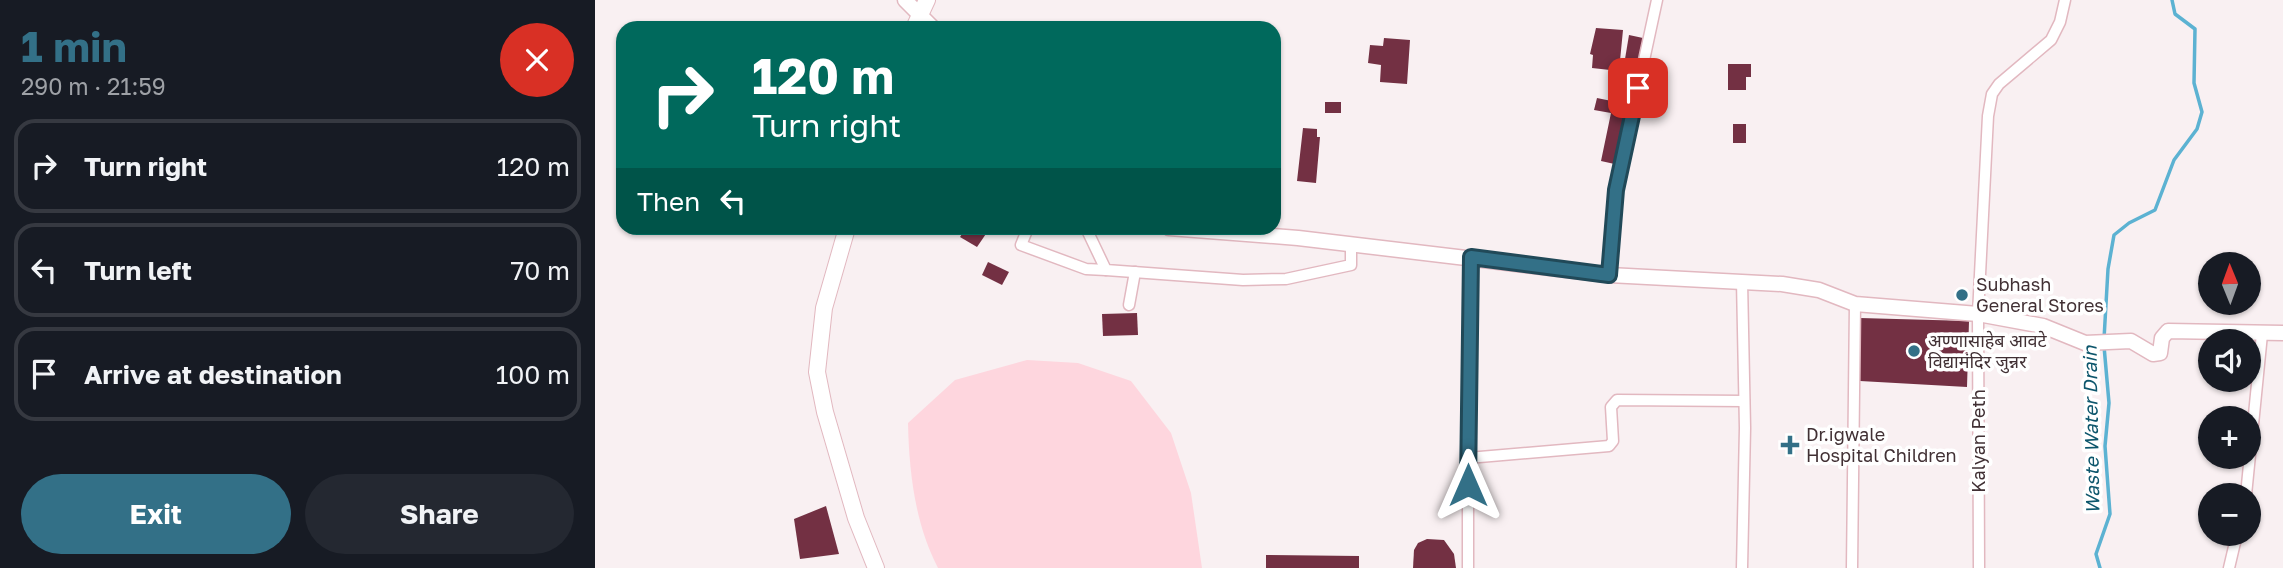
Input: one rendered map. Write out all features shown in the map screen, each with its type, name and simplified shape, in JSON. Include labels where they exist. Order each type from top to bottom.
[{"type":"main road","points":[[916,21],[927,0]]},
{"type":"main road","points":[[845,235],[824,308],[817,372],[825,412],[856,517],[876,568]]},
{"type":"street","points":[[905,0],[916,21]]},
{"type":"street","points":[[1609,275],[1616,190],[1657,0]]},
{"type":"street","name":"Kalyan Peth","points":[[1979,568],[1978,314],[1988,116],[1992,94],[1999,83],[2051,40],[2060,22],[2065,0]]},
{"type":"street","points":[[1025,235],[1021,245],[1086,269],[1243,280],[1286,279],[1351,265],[1351,244]]},
{"type":"street","points":[[1089,235],[1106,270]]},
{"type":"street","points":[[1249,235],[1471,257],[1609,275],[1742,281],[1819,290],[1855,304],[1978,314],[2043,326],[2085,343],[2131,341],[2153,354],[2160,353],[2162,338],[2168,331],[2283,333]]},
{"type":"street","points":[[1468,568],[1471,257]]},
{"type":"street","points":[[1129,305],[1135,272]]},
{"type":"street","points":[[1742,281],[1745,401],[1742,568]]},
{"type":"street","points":[[1852,568],[1855,304]]},
{"type":"street","points":[[2247,483],[2262,334]]},
{"type":"street","points":[[1468,458],[1609,446],[1613,441],[1611,407],[1617,400],[1745,401]]},
{"type":"street","points":[[2229,568],[2234,546]]},
{"type":"shaded area","points":[[1027,360],[1078,363],[1131,381],[1171,433],[1191,493],[1202,568],[938,568],[924,534],[915,497],[908,423],[955,380]]},
{"type":"building","points":[[1596,28],[1623,30],[1619,71],[1592,68],[1593,55],[1590,54]]},
{"type":"building","points":[[1629,35],[1643,38],[1638,68],[1624,65]]},
{"type":"building","points":[[1384,38],[1410,40],[1407,84],[1380,82],[1381,65],[1368,63],[1370,45],[1383,46]]},
{"type":"building","points":[[1728,64],[1751,64],[1751,77],[1746,77],[1746,90],[1728,90]]},
{"type":"building","points":[[1622,72],[1637,74],[1635,89],[1620,87]]},
{"type":"building","points":[[1597,98],[1631,105],[1619,165],[1601,161],[1611,113],[1594,110]]},
{"type":"building","points":[[1325,102],[1341,102],[1341,113],[1325,113]]},
{"type":"building","points":[[1733,124],[1746,124],[1746,143],[1733,143]]},
{"type":"building","points":[[1303,128],[1317,129],[1317,137],[1320,137],[1316,183],[1297,181]]},
{"type":"building","points":[[961,235],[985,235],[977,247],[960,237]]},
{"type":"building","points":[[988,262],[1009,272],[1002,285],[982,275]]},
{"type":"building","points":[[1137,313],[1138,335],[1103,336],[1102,314]]},
{"type":"building","name":"अण्णासाहेब आवटे विद्यामंदिर जुन्नर","points":[[1860,318],[1969,321],[1967,387],[1860,381]]},
{"type":"building","points":[[826,506],[839,554],[800,559],[794,519]]},
{"type":"building","points":[[1427,539],[1444,540],[1454,554],[1456,568],[1413,568],[1414,550],[1418,543]]},
{"type":"building","points":[[1266,555],[1359,556],[1359,568],[1266,568]]},
{"type":"waterway","name":"Waste Water Drain","points":[[2104,339],[2108,269],[2114,235],[2129,223],[2155,210],[2174,160],[2197,129],[2202,112],[2194,83],[2195,29],[2175,14],[2172,0]]},
{"type":"waterway","name":"Waste Water Drain","points":[[2100,568],[2096,554],[2110,514],[2105,446],[2109,403],[2104,346]]},
{"type":"place","name":"Subhash General Stores","points":[[1962,295]]},
{"type":"place","name":"अण्णासाहेब आवटे विद्यामंदिर जुन्नर","points":[[1914,351]]},
{"type":"place","name":"Dr.igwale Hospital Children","points":[[1790,445]]},
{"type":"route","points":[[1468,485],[1471,257],[1609,275],[1616,190],[1638,88]]}]
